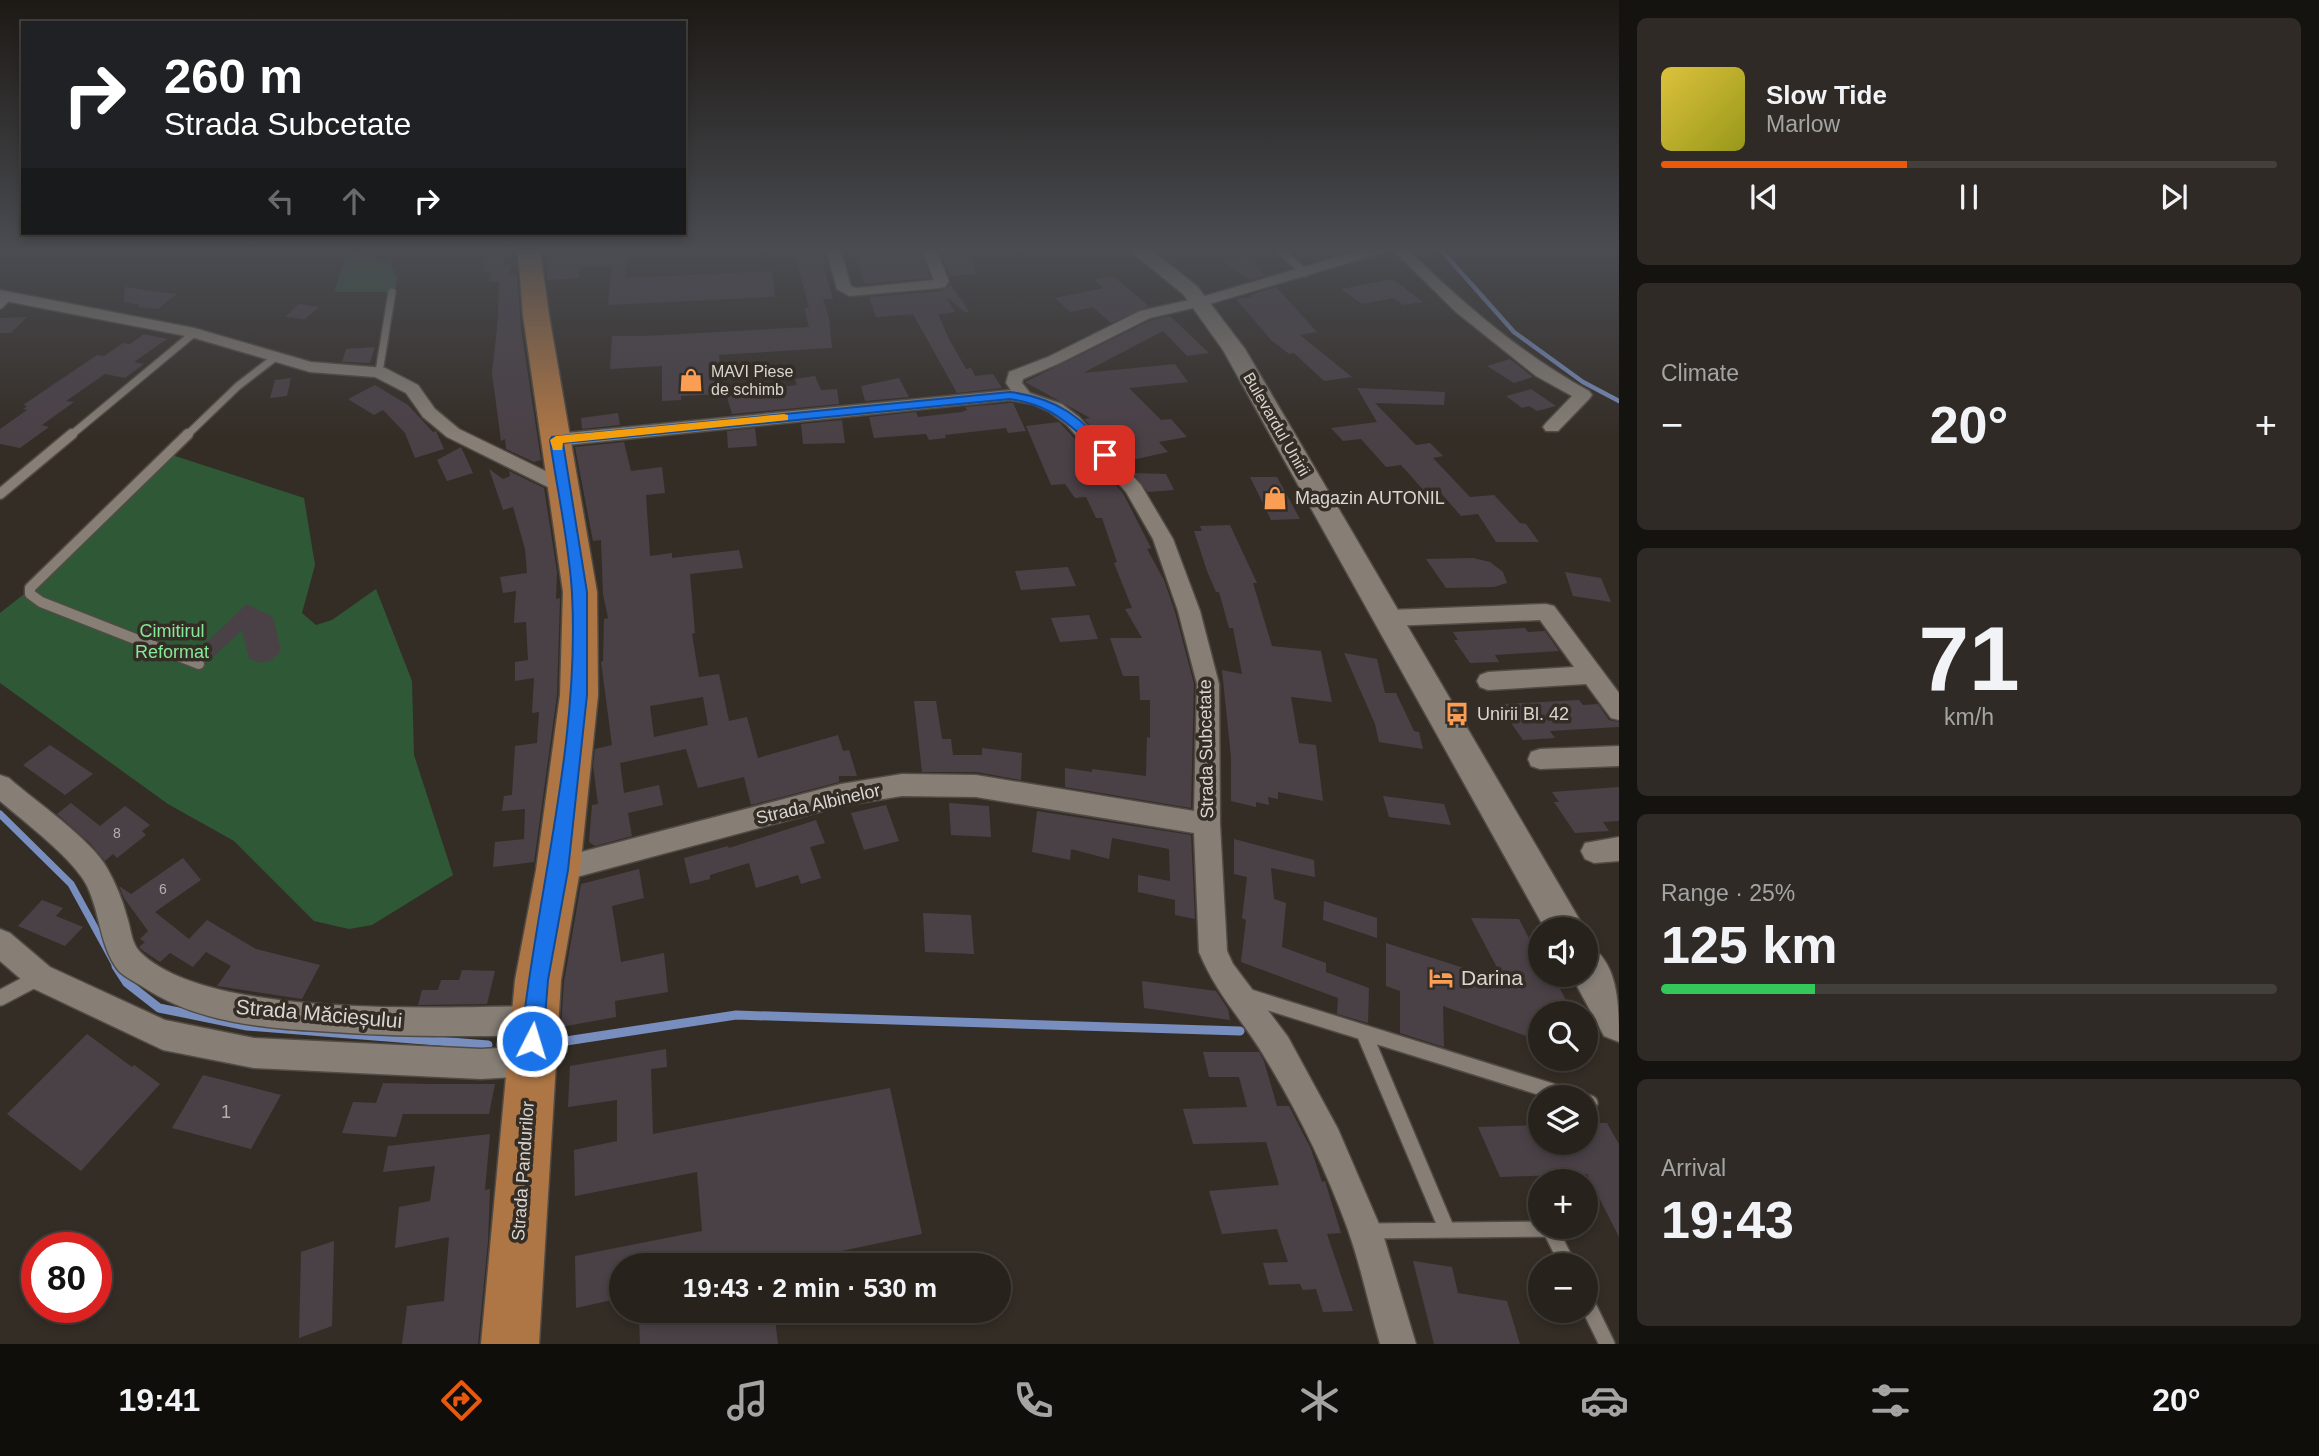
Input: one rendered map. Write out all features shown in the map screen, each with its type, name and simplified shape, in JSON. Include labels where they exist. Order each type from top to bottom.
[{"type":"highway","name":"Strada Pandurilor","points":[[510,1344],[538,980],[558,870],[579,695],[580,592],[536,313]]},
{"type":"main road","name":"Bulevardul Unirii","points":[[1209,313],[1234,349],[1559,917]]},
{"type":"main road","points":[[1598,983],[1619,1021]]},
{"type":"street","points":[[80,313],[194,333],[310,367],[379,372],[412,389],[429,413],[453,433],[565,488]]},
{"type":"street","points":[[1024,396],[1014,383],[1015,376],[1151,313]]},
{"type":"street","points":[[1465,313],[1542,372],[1583,395],[1552,427]]},
{"type":"street","name":"Strada Subcetate","points":[[556,440],[996,396],[1024,396],[1056,408],[1090,438],[1134,489],[1163,539],[1189,611],[1208,684],[1207,824],[1213,952],[1223,974],[1277,1048],[1327,1140],[1365,1231],[1398,1344]]},
{"type":"street","points":[[1390,618],[1546,612],[1619,711]]},
{"type":"street","points":[[1488,681],[1592,675]]},
{"type":"street","points":[[1540,760],[1619,756]]},
{"type":"street","name":"Strada Albinelor","points":[[558,870],[841,795],[902,785],[976,786],[1207,824]]},
{"type":"street","name":"Strada Măcieșului","points":[[0,786],[84,859],[97,876],[113,915],[119,942],[129,961],[162,983],[212,1004],[261,1013],[404,1022],[532,1041]]},
{"type":"street","points":[[0,943],[40,976],[163,1035],[254,1053],[481,1064],[532,1041]]},
{"type":"lane","points":[[379,372],[389,313]]},
{"type":"lane","points":[[0,495],[194,333]]},
{"type":"lane","points":[[199,664],[41,602],[30,594],[30,587],[238,386],[278,356]]},
{"type":"lane","points":[[0,998],[40,976]]},
{"type":"lane","points":[[1237,994],[1532,1085]]},
{"type":"lane","points":[[1364,1033],[1447,1230]]},
{"type":"lane","points":[[1365,1231],[1550,1229],[1562,1253]]},
{"type":"lane","points":[[1597,1323],[1607,1344]]},
{"type":"green space","name":"Cimitirul Reformat","points":[[172,455],[304,498],[315,565],[302,613],[316,625],[332,620],[376,589],[412,681],[414,755],[453,875],[372,925],[349,929],[314,921],[234,841],[168,804],[0,683],[0,613],[42,580]]},
{"type":"building","points":[[290,313],[312,313],[305,319],[285,317]]},
{"type":"building","points":[[498,313],[520,313],[541,460],[534,462],[506,449],[505,439],[501,441],[492,373]]},
{"type":"building","points":[[805,313],[827,313],[832,348],[719,355],[722,394],[681,396],[681,400],[662,401],[662,366],[610,369],[612,336],[809,327]]},
{"type":"building","points":[[875,313],[949,313],[938,314],[966,369],[971,368],[975,376],[993,374],[1002,388],[957,393],[913,314],[876,317]]},
{"type":"building","points":[[1099,313],[1134,313],[1111,323]]},
{"type":"building","points":[[1248,313],[1299,313],[1317,332],[1300,335],[1352,377],[1324,381],[1294,353],[1289,354],[1271,340]]},
{"type":"building","points":[[1170,316],[1209,353],[1187,356],[1163,331],[1083,373],[1175,364],[1188,382],[1129,388],[1161,420],[1171,419],[1187,437],[1159,442],[1168,452],[1123,462],[1084,419],[1090,418],[1025,382],[1151,320]]},
{"type":"building","points":[[27,317],[11,333],[0,333],[0,318]]},
{"type":"building","points":[[144,334],[167,339],[134,362],[144,364],[125,378],[105,374],[66,401],[74,402],[42,425],[49,427],[20,448],[0,444],[0,429],[27,410],[23,409],[27,406],[23,405],[97,355],[104,356],[123,343],[130,344]]},
{"type":"building","points":[[375,347],[370,363],[342,362],[346,349]]},
{"type":"building","points":[[1510,359],[1533,377],[1514,383],[1487,366]]},
{"type":"building","points":[[815,376],[821,390],[837,389],[839,404],[732,414],[725,390],[746,387],[747,391],[797,385],[795,379]]},
{"type":"building","points":[[291,378],[287,396],[270,398],[275,380]]},
{"type":"building","points":[[899,378],[909,397],[865,401],[861,386]]},
{"type":"building","points":[[375,385],[408,405],[433,432],[436,431],[444,449],[415,458],[405,433],[383,410],[374,415],[348,399]]},
{"type":"building","points":[[1357,388],[1445,392],[1444,405],[1375,403],[1416,445],[1430,443],[1443,456],[1433,458],[1470,497],[1494,495],[1520,523],[1526,524],[1539,542],[1496,542],[1478,514],[1461,516],[1440,492],[1426,493],[1401,465],[1386,467],[1361,439],[1343,441],[1331,428],[1377,422]]},
{"type":"building","points":[[1531,389],[1556,406],[1537,411],[1529,406],[1522,408],[1506,396]]},
{"type":"building","points":[[1013,403],[1026,431],[1008,433],[1006,428],[945,435],[946,438],[929,440],[926,434],[874,438],[869,417],[916,412],[918,417],[962,412],[967,410],[965,407]]},
{"type":"building","points":[[618,413],[620,425],[582,429],[581,418]]},
{"type":"building","points":[[842,420],[845,443],[803,444],[801,424]]},
{"type":"building","points":[[1059,422],[1100,466],[1095,467],[1095,470],[1104,471],[1123,493],[1151,548],[1147,549],[1164,580],[1175,612],[1194,684],[1191,808],[1065,787],[1065,768],[1146,776],[1150,700],[1140,700],[1139,676],[1123,676],[1110,638],[1142,638],[1125,609],[1132,608],[1114,563],[1117,562],[1102,518],[1096,518],[1086,497],[1075,498],[1065,484],[1051,485],[1026,426]]},
{"type":"building","points":[[755,428],[757,446],[728,448],[727,431]]},
{"type":"building","points":[[624,442],[631,471],[662,467],[665,493],[646,495],[650,556],[672,553],[672,558],[739,550],[743,568],[690,574],[695,633],[692,634],[699,677],[719,674],[729,721],[747,717],[758,758],[838,735],[843,751],[849,750],[857,776],[839,776],[839,782],[751,805],[744,777],[698,788],[686,749],[620,763],[624,793],[659,785],[663,805],[628,813],[632,836],[595,846],[589,842],[592,805],[598,804],[593,766],[595,749],[612,745],[601,662],[604,619],[608,618],[603,594],[601,540],[593,541],[575,447]],"holes":[[[703,697],[708,725],[654,737],[650,706]]]},
{"type":"building","points":[[461,447],[473,473],[447,481],[437,460]]},
{"type":"building","points":[[489,469],[503,479],[510,476],[509,471],[544,488],[557,572],[556,599],[560,598],[557,695],[534,862],[493,867],[495,842],[524,839],[525,809],[502,811],[504,796],[512,795],[515,746],[537,743],[539,712],[532,713],[534,678],[515,681],[515,662],[528,660],[526,622],[514,623],[516,591],[503,593],[500,577],[527,573],[525,549],[513,507],[503,510]]},
{"type":"building","points":[[1133,473],[1166,474],[1174,490],[1148,492]]},
{"type":"building","name":"Magazin AUTONIL","points":[[1250,477],[1277,477],[1300,519],[1271,520]]},
{"type":"building","points":[[1230,525],[1257,583],[1253,583],[1272,646],[1321,651],[1332,702],[1291,697],[1299,743],[1316,745],[1323,801],[1278,792],[1278,799],[1268,797],[1269,805],[1256,802],[1256,807],[1231,801],[1231,757],[1222,670],[1242,674],[1233,628],[1229,628],[1219,592],[1216,592],[1207,571],[1194,531],[1202,531],[1200,526]]},
{"type":"building","points":[[1473,558],[1490,562],[1503,572],[1507,583],[1494,587],[1446,588],[1426,559]]},
{"type":"building","points":[[1068,567],[1076,586],[1021,590],[1015,571]]},
{"type":"building","points":[[1565,572],[1601,578],[1611,602],[1573,596]]},
{"type":"building","points":[[247,604],[273,617],[281,651],[272,660],[261,663],[249,659],[242,630],[210,660],[194,654]]},
{"type":"building","points":[[1089,615],[1098,639],[1060,642],[1051,618]]},
{"type":"building","points":[[1525,628],[1528,632],[1545,631],[1559,651],[1495,655],[1499,662],[1470,663],[1454,640],[1458,640],[1453,632]]},
{"type":"building","points":[[1344,653],[1377,659],[1385,693],[1396,693],[1414,731],[1419,732],[1423,749],[1379,742],[1375,724]]},
{"type":"building","points":[[1579,700],[1583,705],[1598,704],[1609,720],[1619,722],[1619,727],[1550,731],[1555,738],[1523,740],[1504,713],[1508,713],[1503,704]]},
{"type":"building","points":[[914,701],[936,701],[942,739],[951,739],[953,755],[982,755],[982,748],[1022,753],[1021,780],[976,772],[922,772]]},
{"type":"building","points":[[50,745],[93,774],[65,795],[23,765]]},
{"type":"building","points":[[1619,787],[1619,821],[1603,822],[1609,831],[1575,833],[1554,802],[1559,802],[1552,792]]},
{"type":"building","points":[[1383,796],[1444,804],[1451,825],[1389,817]]},
{"type":"building","points":[[71,803],[100,826],[125,806],[150,825],[142,831],[146,835],[117,858],[113,854],[105,861],[90,843],[57,814]]},
{"type":"building","points":[[949,803],[989,806],[991,837],[951,835]]},
{"type":"building","points":[[886,805],[899,841],[864,850],[851,813]]},
{"type":"building","points":[[1037,811],[1191,835],[1195,919],[1175,915],[1175,900],[1138,892],[1138,875],[1170,881],[1169,849],[1112,838],[1109,859],[1071,849],[1070,860],[1032,852]]},
{"type":"building","points":[[816,820],[825,843],[810,847],[821,878],[801,884],[798,875],[756,888],[749,863],[690,884],[684,858],[728,846],[729,848]]},
{"type":"building","points":[[1234,839],[1314,860],[1315,877],[1271,868],[1274,899],[1286,903],[1282,947],[1326,963],[1326,972],[1369,988],[1368,1023],[1337,1014],[1338,998],[1241,962],[1246,920],[1242,918],[1247,877],[1234,874]]},
{"type":"building","points":[[183,858],[201,880],[155,912],[189,939],[207,920],[256,949],[320,965],[302,999],[217,986],[231,966],[206,952],[193,967],[170,953],[160,962],[139,947],[145,942],[140,939],[148,931],[124,898],[119,886],[131,894]]},
{"type":"building","points":[[639,869],[644,898],[612,906],[621,962],[664,953],[668,992],[615,1001],[616,1017],[561,1027],[564,982],[581,884]]},
{"type":"building","points":[[42,900],[63,908],[56,916],[83,927],[65,946],[18,926]]},
{"type":"building","points":[[1324,901],[1377,918],[1377,938],[1323,920]]},
{"type":"building","points":[[923,913],[971,915],[974,954],[925,952]]},
{"type":"building","name":"Darina","points":[[1471,918],[1519,919],[1528,936],[1528,987],[1559,987],[1566,1001],[1528,1001],[1528,1037],[1443,1006],[1444,1047],[1400,1033],[1400,991],[1386,986],[1386,943],[1504,981]]},
{"type":"building","points":[[462,970],[495,971],[487,1004],[418,1005],[422,990],[438,990],[441,980],[459,980]]},
{"type":"building","points":[[1142,981],[1216,991],[1228,1009],[1230,1020],[1144,1008]]},
{"type":"building","points":[[87,1034],[160,1084],[81,1171],[7,1114]]},
{"type":"building","points":[[666,1049],[667,1067],[651,1069],[653,1134],[890,1088],[922,1234],[832,1253],[609,1253],[609,1301],[576,1308],[575,1256],[702,1231],[697,1172],[575,1196],[574,1150],[617,1141],[617,1100],[568,1107],[570,1066]]},
{"type":"building","points":[[1203,1052],[1259,1052],[1277,1106],[1289,1106],[1311,1149],[1322,1182],[1325,1181],[1341,1233],[1327,1234],[1353,1311],[1323,1312],[1316,1289],[1303,1290],[1300,1284],[1269,1285],[1263,1263],[1288,1262],[1277,1229],[1222,1234],[1209,1191],[1279,1185],[1266,1142],[1193,1144],[1183,1109],[1247,1107],[1239,1077],[1209,1077]]},
{"type":"building","points":[[203,1075],[281,1095],[251,1149],[172,1128]]},
{"type":"building","points":[[383,1083],[495,1084],[489,1114],[403,1114],[396,1137],[342,1133],[353,1102],[376,1103]]},
{"type":"building","points":[[1598,1123],[1607,1123],[1619,1144],[1619,1237],[1598,1196],[1598,1169],[1528,1169],[1528,1176],[1500,1177],[1478,1127],[1528,1125],[1528,1155],[1598,1155]]},
{"type":"building","points":[[490,1134],[485,1190],[490,1189],[488,1241],[478,1344],[402,1344],[407,1306],[444,1301],[449,1237],[395,1248],[399,1207],[430,1201],[435,1166],[383,1172],[388,1146]]},
{"type":"building","points":[[334,1241],[332,1326],[299,1338],[301,1252]]},
{"type":"building","points":[[1413,1261],[1452,1267],[1458,1293],[1507,1301],[1520,1344],[1434,1344]]},
{"type":"building","points":[[639,1323],[775,1323],[778,1344],[640,1344]]},
{"type":"waterway","points":[[1497,313],[1514,332],[1583,382],[1619,401]]},
{"type":"waterway","points":[[0,814],[71,884],[117,968]]},
{"type":"waterway","points":[[116,966],[127,983],[159,1008],[247,1026],[488,1045]]},
{"type":"waterway","points":[[553,1043],[736,1015],[1240,1031]]},
{"type":"slow traffic","points":[[558,447],[556,440],[784,418]]},
{"type":"place","name":"MAVI Piese de schimb","points":[[691,380]]},
{"type":"place","name":"Magazin AUTONIL","points":[[1275,498]]},
{"type":"place","name":"Unirii Bl. 42","points":[[1457,714]]},
{"type":"place","name":"Darina","points":[[1441,978]]},
{"type":"route","points":[[532,1041],[538,980],[558,870],[579,695],[580,592],[556,440],[1010,395],[1037,399],[1056,408],[1073,421],[1105,455]]}]
